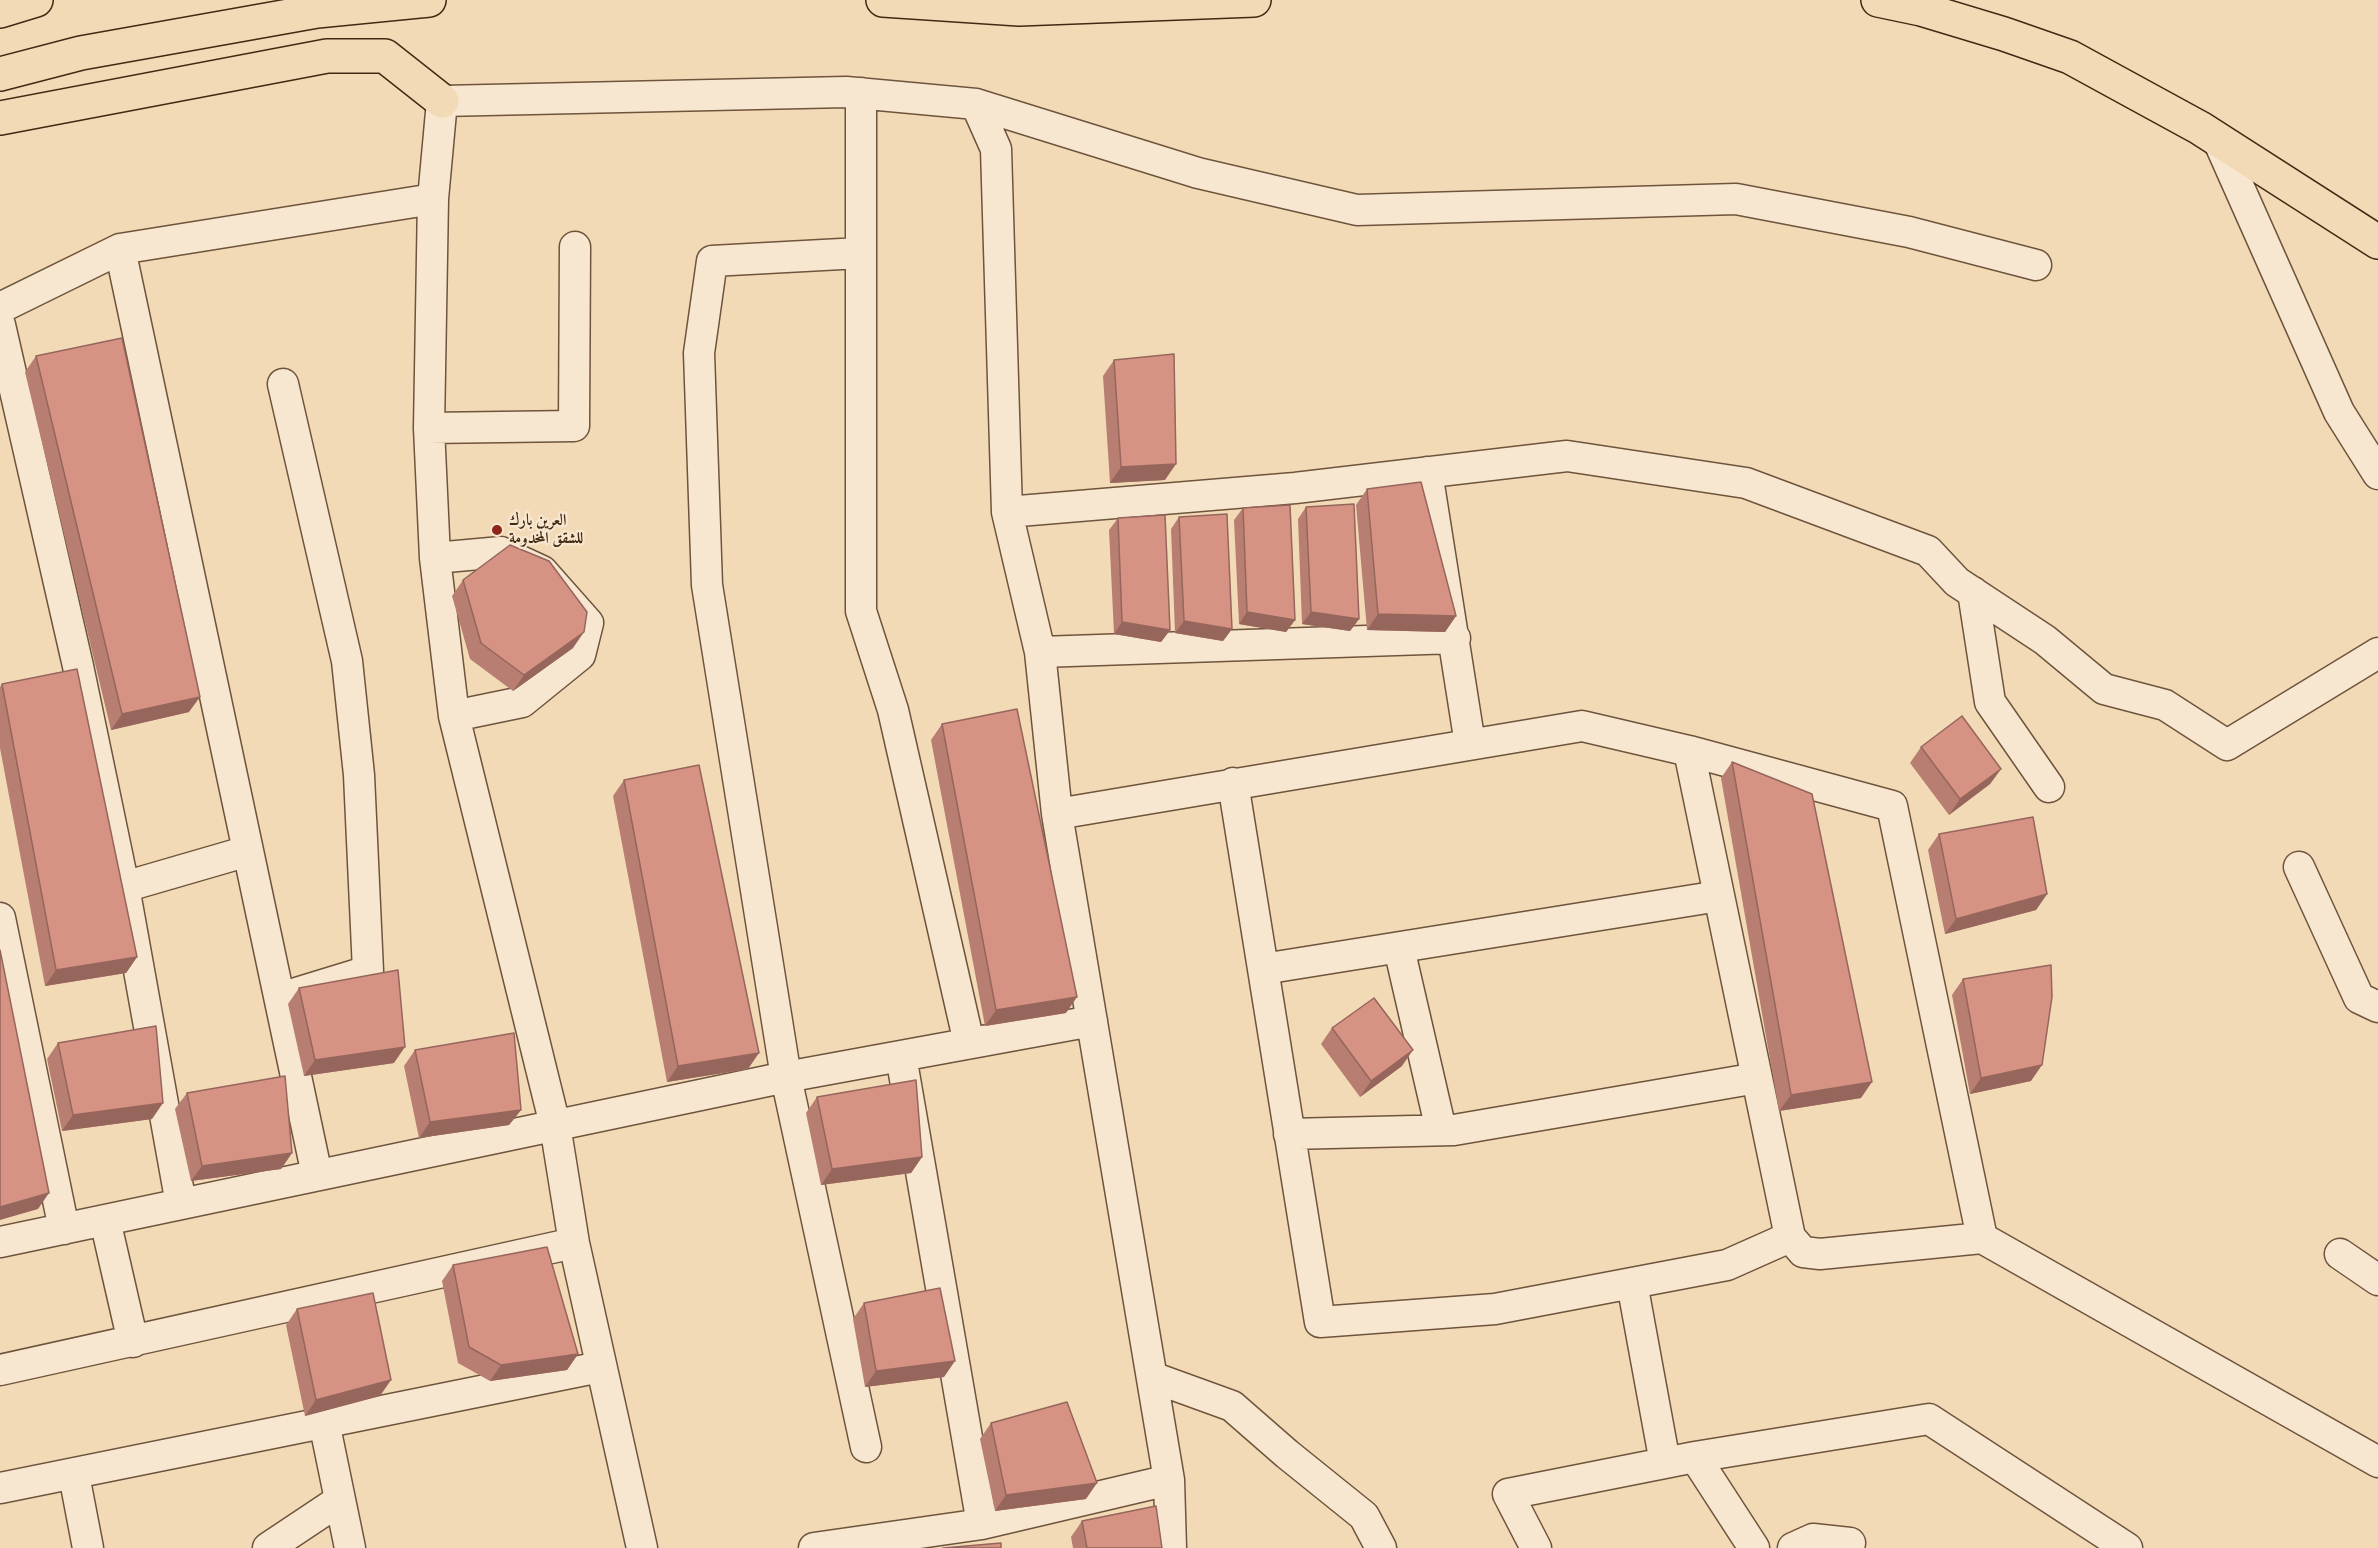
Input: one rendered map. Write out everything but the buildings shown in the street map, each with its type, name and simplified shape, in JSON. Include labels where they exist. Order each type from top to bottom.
[{"type":"main road","points":[[0,11],[36,0]]},
{"type":"main road","points":[[0,74],[81,53],[317,10],[429,0]]},
{"type":"main road","points":[[883,0],[1019,9],[1254,0]]},
{"type":"main road","points":[[1878,0],[1921,9],[2004,33],[2070,57],[2218,140],[2378,242]]},
{"type":"main road","points":[[0,118],[327,56],[385,56],[442,101]]},
{"type":"street","points":[[861,93],[861,611],[893,710],[969,1043]]},
{"type":"street","points":[[642,1548],[574,1243],[555,1125],[454,716],[435,558],[429,428],[433,199],[442,101],[861,93],[976,104],[1198,173],[1357,210],[1736,199],[1909,232],[2036,265]]},
{"type":"street","points":[[976,104],[996,149],[1007,512],[1040,652],[1057,814],[1169,1480],[1171,1548]]},
{"type":"street","points":[[2218,140],[2338,412],[2378,474]]},
{"type":"street","points":[[0,308],[120,249],[433,199]]},
{"type":"street","points":[[429,428],[574,426],[574,247]]},
{"type":"street","points":[[120,249],[316,1175]]},
{"type":"street","points":[[860,253],[712,261],[699,353],[706,585],[786,1077],[867,1447]]},
{"type":"street","points":[[0,325],[67,672],[124,887],[181,1204]]},
{"type":"street","points":[[279,998],[368,971],[359,775],[347,661],[283,384]]},
{"type":"street","points":[[1007,512],[1295,488],[1567,456],[1746,483],[1928,551],[1957,582],[2045,640],[2104,689],[2165,705],[2227,745],[2378,653]]},
{"type":"street","points":[[1427,472],[1470,744]]},
{"type":"street","points":[[435,558],[501,552],[543,571],[588,623],[580,655],[522,702],[454,716]]},
{"type":"street","points":[[1973,592],[1990,702],[2049,787]]},
{"type":"street","points":[[1040,652],[1455,638]]},
{"type":"street","points":[[1057,814],[1582,726],[1689,751],[1892,806],[1982,1238]]},
{"type":"street","points":[[1689,751],[1790,1237],[1803,1252],[1820,1254],[1982,1238],[2378,1462]]},
{"type":"street","points":[[1233,783],[1320,1323],[1495,1309],[1727,1265],[1790,1237]]},
{"type":"street","points":[[124,887],[248,852]]},
{"type":"street","points":[[2299,867],[2359,998],[2378,1007]]},
{"type":"street","points":[[1263,969],[1719,896]]},
{"type":"street","points":[[0,918],[64,1229]]},
{"type":"street","points":[[1400,948],[1441,1130]]},
{"type":"street","points":[[0,1242],[786,1077],[1092,1021]]},
{"type":"street","points":[[901,1056],[982,1524]]},
{"type":"street","points":[[1289,1134],[1441,1130],[1757,1078]]},
{"type":"street","points":[[105,1220],[133,1342]]},
{"type":"street","points":[[0,1370],[574,1243]]},
{"type":"street","points":[[2340,1254],[2378,1281]]},
{"type":"street","points":[[1632,1283],[1665,1463]]},
{"type":"street","points":[[0,1488],[74,1475],[600,1367]]},
{"type":"street","points":[[1152,1377],[1232,1406],[1364,1516],[1381,1548]]},
{"type":"street","points":[[1536,1548],[1508,1494],[1695,1457],[1929,1419],[2127,1548]]},
{"type":"street","points":[[324,1422],[350,1548]]},
{"type":"street","points":[[1695,1457],[1754,1548]]},
{"type":"street","points":[[74,1475],[88,1548]]},
{"type":"street","points":[[827,1547],[982,1524],[1169,1480]]},
{"type":"street","points":[[268,1548],[340,1500]]},
{"type":"street","points":[[1793,1548],[1813,1539],[1851,1543]]},
{"type":"place","name":"العرين بارك للشقق المخدومة","points":[[497,530]]}]
